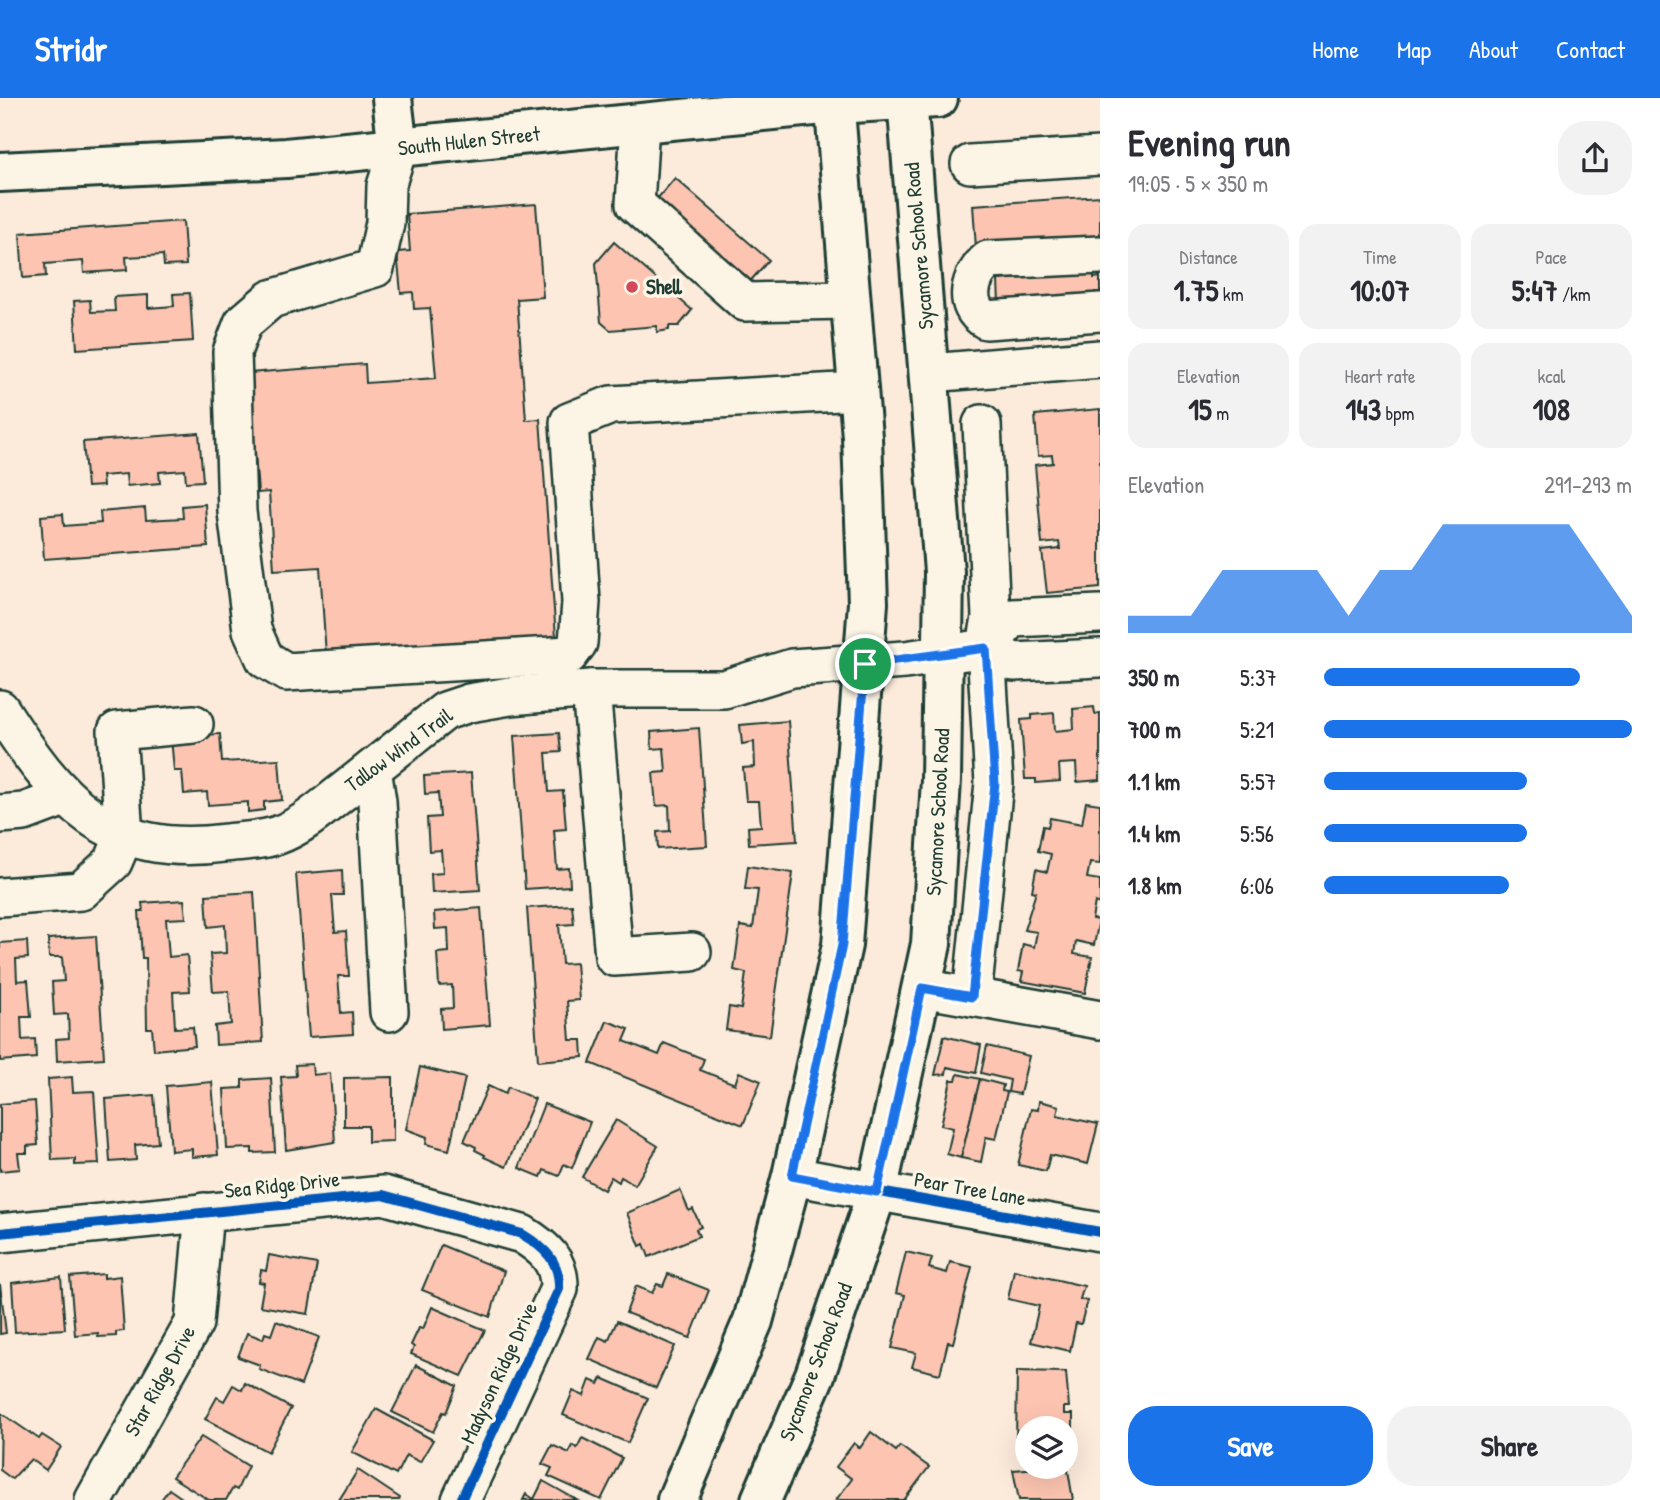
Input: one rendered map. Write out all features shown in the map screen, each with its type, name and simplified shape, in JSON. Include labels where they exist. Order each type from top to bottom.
[{"type":"main road","points":[[391,98],[398,149]]},
{"type":"main road","name":"South Hulen Street","points":[[0,172],[286,158],[398,149],[834,101],[917,98]]},
{"type":"main road","name":"Sycamore School Road","points":[[761,1500],[815,1375],[877,1192],[931,944],[944,572],[924,311],[917,98]]},
{"type":"main road","points":[[677,1500],[753,1321],[792,1176],[842,945],[868,603],[858,391],[834,101]]},
{"type":"street","points":[[640,124],[635,204],[745,302],[850,300]]},
{"type":"street","points":[[398,149],[386,186],[385,223],[374,268],[271,299],[243,323],[232,352],[237,512],[252,630],[265,659],[286,672],[569,654],[578,643],[581,602],[569,422],[611,405],[858,391]]},
{"type":"street","points":[[970,164],[1100,156]]},
{"type":"street","points":[[1100,255],[988,260],[976,270],[971,280],[973,306],[977,315],[998,321],[1100,312]]},
{"type":"street","points":[[924,311],[973,306]]},
{"type":"street","points":[[930,373],[1100,359]]},
{"type":"street","points":[[965,996],[995,783],[986,648],[991,617],[982,424]]},
{"type":"street","points":[[986,648],[1012,618],[1100,614]]},
{"type":"street","points":[[986,648],[1014,662],[1100,658]]},
{"type":"street","name":"Tallow Wind Trail","points":[[0,709],[32,759],[64,797],[93,821],[145,843],[202,846],[276,836],[304,822],[445,711],[470,703],[510,696],[592,689],[724,689],[792,668],[943,656],[986,648]]},
{"type":"street","points":[[592,689],[614,957],[692,952]]},
{"type":"street","points":[[0,897],[81,891],[113,862],[124,836],[117,731],[194,724]]},
{"type":"street","points":[[372,769],[377,800],[389,1012]]},
{"type":"street","points":[[0,814],[24,812],[64,797]]},
{"type":"street","points":[[922,988],[1100,1020]]},
{"type":"street","name":"Pear Tree Lane","points":[[792,1176],[1100,1232]]},
{"type":"street","name":"Sea Ridge Drive","points":[[0,1233],[383,1195],[522,1234],[542,1246],[554,1260]]},
{"type":"street","name":"Star Ridge Drive","points":[[94,1500],[194,1323],[204,1212]]},
{"type":"street","name":"Madyson Ridge Drive","points":[[461,1500],[559,1289],[560,1274],[554,1260]]},
{"type":"building","name":"Shell","points":[[675,178],[769,260],[745,287],[651,206]]},
{"type":"building","points":[[1100,196],[1100,240],[976,248],[973,205]]},
{"type":"building","points":[[536,204],[543,297],[517,299],[526,420],[540,419],[556,637],[326,655],[320,567],[274,570],[269,492],[258,493],[249,373],[365,364],[366,383],[436,378],[430,308],[414,309],[413,292],[401,293],[397,252],[410,251],[407,214]]},
{"type":"building","points":[[183,221],[186,265],[164,266],[163,255],[126,257],[127,270],[84,273],[83,261],[45,264],[46,276],[23,278],[20,233]]},
{"type":"building","name":"Shell","points":[[614,242],[692,310],[679,326],[669,326],[669,330],[657,332],[657,326],[610,330],[601,322],[596,263]]},
{"type":"building","points":[[1094,273],[1094,278],[1100,277],[1100,292],[1095,292],[1096,297],[999,304],[998,280]]},
{"type":"building","points":[[190,293],[193,341],[77,349],[74,301],[90,300],[91,312],[115,311],[114,297],[148,295],[148,308],[174,306],[173,294]]},
{"type":"building","points":[[1100,409],[1100,588],[1047,593],[1042,551],[1060,549],[1059,542],[1042,544],[1035,465],[1053,463],[1052,455],[1038,456],[1035,415]]},
{"type":"building","points":[[199,433],[203,481],[186,482],[185,470],[159,472],[160,483],[127,486],[126,474],[102,476],[103,486],[87,487],[83,442]]},
{"type":"building","points":[[205,504],[208,547],[44,559],[41,516],[63,514],[64,526],[101,523],[100,512],[145,508],[146,520],[183,518],[182,506]]},
{"type":"building","points":[[1094,707],[1095,714],[1100,713],[1100,780],[1077,782],[1076,763],[1059,764],[1060,781],[1036,783],[1036,779],[1025,779],[1021,720],[1032,719],[1032,715],[1054,713],[1055,731],[1074,729],[1073,709]]},
{"type":"building","points":[[788,721],[797,841],[749,844],[748,827],[761,826],[759,801],[746,801],[743,768],[755,767],[754,742],[742,744],[740,725]]},
{"type":"building","points":[[699,728],[707,846],[658,849],[657,832],[670,831],[669,805],[656,806],[653,773],[666,772],[664,748],[652,749],[651,732]]},
{"type":"building","points":[[559,733],[561,752],[546,753],[549,792],[563,791],[566,829],[554,830],[557,869],[569,868],[570,886],[525,889],[514,736]]},
{"type":"building","points":[[220,734],[222,762],[279,759],[282,800],[264,802],[264,810],[248,812],[248,802],[208,805],[207,792],[184,794],[182,771],[174,771],[171,737]]},
{"type":"building","points":[[471,773],[480,890],[432,893],[431,874],[443,873],[441,850],[429,851],[427,818],[440,817],[438,793],[425,794],[424,776]]},
{"type":"building","points":[[1086,802],[1100,804],[1100,864],[1090,863],[1087,878],[1100,880],[1100,904],[1095,902],[1092,919],[1099,920],[1094,945],[1076,941],[1074,954],[1092,957],[1085,993],[1021,981],[1023,972],[1018,971],[1023,944],[1034,947],[1037,932],[1024,930],[1036,892],[1032,891],[1036,869],[1047,872],[1051,854],[1038,851],[1043,826],[1048,827],[1050,818],[1082,824]]},
{"type":"building","points":[[748,866],[793,873],[770,1036],[726,1030],[729,1007],[741,1009],[746,973],[734,970],[740,926],[753,928],[758,890],[745,889]]},
{"type":"building","points":[[342,870],[343,895],[332,895],[335,932],[346,931],[349,976],[338,976],[341,1013],[352,1012],[353,1034],[309,1037],[296,874]]},
{"type":"building","points":[[254,892],[263,1042],[216,1045],[215,1026],[231,1024],[229,991],[213,992],[210,954],[226,953],[225,925],[208,927],[206,895]]},
{"type":"building","points":[[184,900],[186,918],[166,919],[169,957],[187,955],[190,991],[173,992],[175,1028],[193,1027],[195,1046],[154,1050],[152,1028],[147,1028],[146,958],[142,958],[139,911],[143,911],[142,903]]},
{"type":"building","points":[[572,905],[574,924],[559,925],[562,964],[576,963],[579,1000],[567,1001],[570,1040],[582,1040],[583,1057],[538,1061],[527,908]]},
{"type":"building","points":[[481,908],[490,1025],[442,1029],[441,1009],[453,1008],[452,985],[439,986],[437,953],[449,952],[448,928],[435,929],[434,912]]},
{"type":"building","points":[[96,936],[104,1058],[57,1061],[56,1039],[69,1038],[68,1014],[54,1015],[52,982],[64,981],[62,957],[49,957],[48,939]]},
{"type":"building","points":[[27,941],[28,958],[16,959],[17,981],[28,980],[31,1017],[21,1017],[22,1040],[35,1039],[36,1058],[0,1061],[0,943]]},
{"type":"building","points":[[607,1021],[629,1029],[624,1041],[659,1055],[664,1043],[704,1059],[700,1070],[735,1084],[739,1072],[761,1081],[743,1125],[590,1063]]},
{"type":"building","points":[[944,1036],[981,1045],[976,1073],[947,1067],[946,1074],[935,1075]]},
{"type":"building","points":[[987,1046],[1029,1056],[1020,1094],[1008,1092],[1010,1080],[981,1073]]},
{"type":"building","points":[[312,1064],[313,1075],[330,1073],[335,1142],[286,1150],[281,1077],[296,1076],[295,1065]]},
{"type":"building","points":[[420,1067],[465,1078],[449,1150],[426,1144],[427,1137],[406,1129]]},
{"type":"building","points":[[958,1074],[980,1079],[961,1158],[947,1154],[953,1128],[941,1125],[951,1080],[956,1080]]},
{"type":"building","points":[[72,1077],[73,1092],[94,1091],[99,1164],[75,1165],[75,1159],[52,1160],[48,1079]]},
{"type":"building","points":[[393,1077],[393,1141],[368,1142],[368,1126],[344,1126],[344,1078]]},
{"type":"building","points":[[271,1078],[275,1152],[252,1153],[252,1148],[227,1149],[224,1089],[242,1088],[242,1080]]},
{"type":"building","points":[[980,1079],[1003,1085],[1002,1091],[1007,1092],[996,1139],[986,1137],[981,1162],[961,1158]]},
{"type":"building","points":[[212,1082],[218,1155],[192,1157],[192,1149],[171,1151],[166,1086]]},
{"type":"building","points":[[488,1086],[505,1094],[508,1087],[535,1099],[506,1167],[484,1157],[485,1155],[475,1150],[476,1147],[464,1141]]},
{"type":"building","points":[[154,1095],[158,1143],[135,1145],[136,1160],[110,1162],[106,1099]]},
{"type":"building","points":[[35,1101],[38,1145],[27,1146],[27,1153],[18,1153],[20,1169],[0,1171],[0,1104]]},
{"type":"building","points":[[1039,1101],[1059,1106],[1057,1115],[1098,1124],[1088,1164],[1050,1155],[1046,1171],[1018,1165],[1031,1109],[1038,1110]]},
{"type":"building","points":[[544,1104],[590,1122],[572,1168],[564,1164],[559,1176],[544,1170],[541,1177],[519,1168]]},
{"type":"building","points":[[616,1120],[658,1146],[635,1185],[621,1177],[619,1182],[611,1177],[604,1190],[582,1177]]},
{"type":"building","points":[[680,1190],[689,1211],[693,1209],[701,1227],[696,1229],[699,1236],[649,1257],[644,1244],[640,1246],[627,1213]]},
{"type":"building","points":[[441,1245],[504,1271],[490,1317],[422,1290]]},
{"type":"building","points":[[906,1252],[932,1258],[929,1268],[947,1273],[950,1262],[972,1267],[953,1343],[948,1342],[940,1374],[912,1367],[916,1353],[892,1348],[905,1295],[896,1293]]},
{"type":"building","points":[[269,1255],[317,1264],[308,1314],[260,1306],[264,1283],[259,1282],[261,1270],[266,1271]]},
{"type":"building","points":[[1014,1270],[1084,1286],[1080,1299],[1087,1301],[1081,1324],[1076,1323],[1070,1351],[1031,1342],[1039,1306],[1008,1299]]},
{"type":"building","points":[[104,1274],[104,1278],[120,1276],[124,1331],[116,1332],[116,1336],[98,1337],[98,1333],[75,1335],[70,1277]]},
{"type":"building","points":[[668,1274],[709,1290],[690,1338],[626,1313],[636,1286],[652,1293],[657,1284],[663,1286]]},
{"type":"building","points":[[61,1277],[65,1329],[15,1332],[12,1283]]},
{"type":"building","points":[[0,1284],[6,1333],[0,1334]]},
{"type":"building","points":[[432,1307],[485,1330],[462,1376],[411,1354],[414,1347],[411,1345],[419,1328],[423,1329]]},
{"type":"building","points":[[276,1321],[319,1337],[301,1385],[259,1369],[260,1365],[238,1357],[247,1333],[263,1339],[265,1333],[271,1335]]},
{"type":"building","points":[[617,1321],[675,1346],[656,1388],[589,1359],[599,1337],[608,1341]]},
{"type":"building","points":[[416,1365],[457,1386],[446,1413],[443,1412],[433,1432],[392,1412]]},
{"type":"building","points":[[1017,1371],[1066,1372],[1069,1407],[1064,1407],[1064,1414],[1073,1416],[1016,1416]]},
{"type":"building","points":[[602,1378],[648,1398],[628,1443],[563,1415],[573,1391],[584,1396],[590,1380],[599,1384]]},
{"type":"building","points":[[245,1383],[291,1408],[268,1452],[205,1419],[217,1397],[224,1401],[233,1385],[242,1390]]},
{"type":"building","points":[[376,1409],[433,1440],[420,1462],[406,1455],[396,1475],[352,1452]]},
{"type":"building","points":[[1,1413],[39,1439],[42,1435],[61,1447],[46,1470],[31,1459],[12,1479],[0,1470]]},
{"type":"building","points":[[871,1432],[896,1451],[900,1446],[929,1467],[904,1500],[836,1500],[852,1479],[836,1467],[854,1443],[860,1448]]},
{"type":"building","points":[[201,1437],[248,1466],[237,1490],[233,1488],[226,1500],[209,1500],[172,1477]]},
{"type":"building","points":[[582,1438],[622,1458],[601,1500],[548,1476],[552,1468],[542,1464],[552,1445],[569,1453],[572,1445],[577,1448]]},
{"type":"building","points":[[358,1470],[400,1498],[399,1500],[339,1500]]},
{"type":"building","points":[[1013,1470],[1015,1479],[1070,1479],[1073,1500],[1019,1500]]},
{"type":"building","points":[[543,1481],[577,1500],[523,1500],[526,1494],[534,1499]]},
{"type":"building","points":[[169,1489],[185,1500],[161,1500]]},
{"type":"cycle path","points":[[865,664],[986,648]]},
{"type":"cycle path","points":[[792,1176],[1100,1232]]},
{"type":"cycle path","points":[[0,1233],[383,1195],[522,1234],[550,1256],[557,1271],[559,1289],[461,1500]]},
{"type":"place","name":"Shell","points":[[632,287]]},
{"type":"route","points":[[986,648],[995,783],[972,997],[922,988],[877,1192],[792,1176],[842,945],[865,664],[943,656],[986,648]]}]
